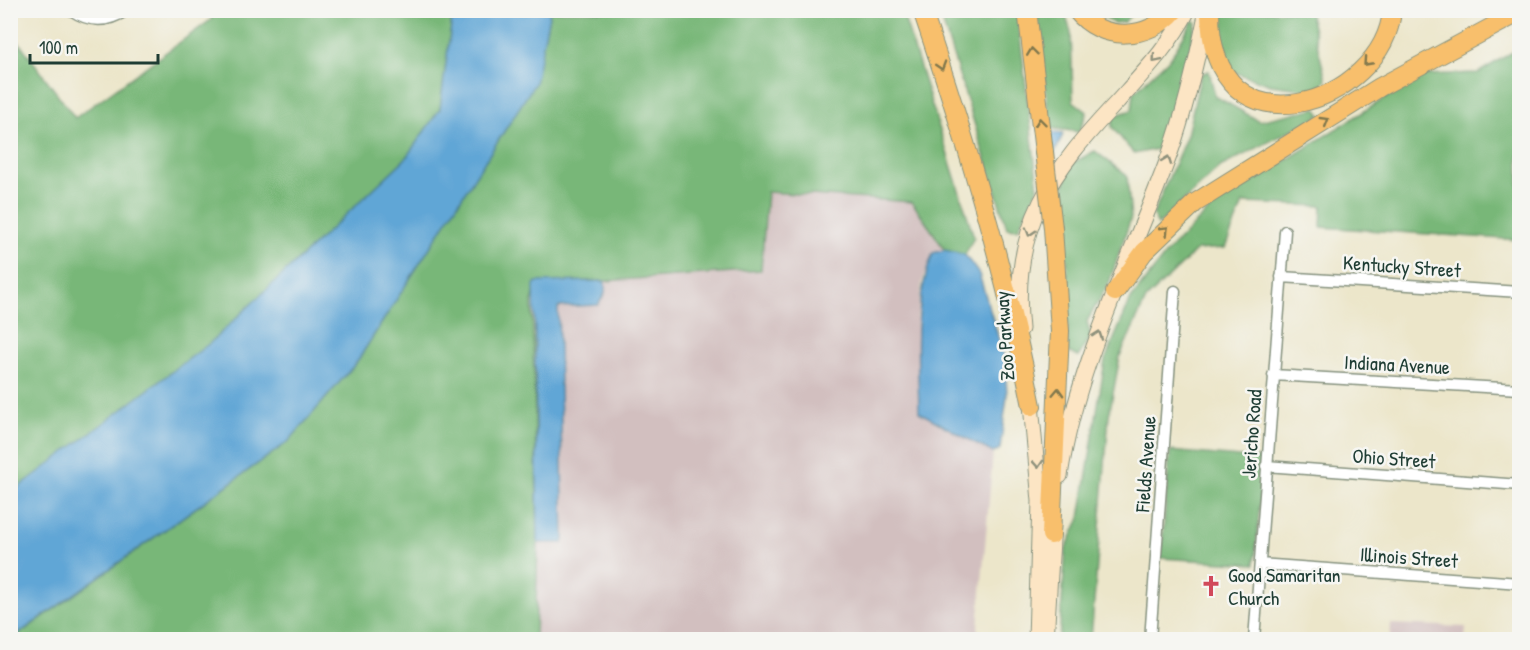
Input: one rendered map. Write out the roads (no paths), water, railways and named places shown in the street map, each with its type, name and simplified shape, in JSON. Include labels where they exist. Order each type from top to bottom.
[{"type":"highway","points":[[922,10],[976,182],[1019,342],[1032,406]]},
{"type":"highway","points":[[1027,10],[1053,228],[1060,331],[1051,535]]},
{"type":"highway","points":[[1076,10],[1089,23],[1100,29],[1124,34],[1153,28],[1175,10]]},
{"type":"highway","points":[[1208,10],[1216,58],[1229,82],[1253,99],[1274,105],[1309,101],[1337,88],[1350,78],[1373,56],[1381,44],[1388,31],[1392,10]]},
{"type":"highway","points":[[1115,292],[1144,252],[1195,203],[1380,87],[1491,25],[1520,12]]},
{"type":"main road","name":"Zoo Parkway","points":[[1036,639],[1040,501],[1032,406],[1021,326],[1020,286],[1026,246],[1037,209],[1066,159],[1163,50],[1188,10]]},
{"type":"main road","points":[[1046,639],[1051,535],[1062,464],[1078,398],[1115,292],[1180,123],[1208,10]]},
{"type":"street","points":[[71,10],[84,19],[100,21],[127,10]]},
{"type":"street","name":"Jericho Road","points":[[1254,639],[1285,231]]},
{"type":"street","name":"Kentucky Street","points":[[1281,277],[1520,292]]},
{"type":"street","name":"Fields Avenue","points":[[1150,639],[1175,291]]},
{"type":"street","name":"Indiana Avenue","points":[[1273,375],[1520,389]]},
{"type":"street","name":"Ohio Street","points":[[1266,466],[1520,485]]},
{"type":"street","name":"Illinois Street","points":[[1260,564],[1520,583]]},
{"type":"water","points":[[453,11],[550,11],[535,83],[356,363],[288,442],[11,639],[11,493],[210,343],[405,159],[440,109]]},
{"type":"water","points":[[1050,132],[1063,134],[1051,162]]},
{"type":"water","points":[[945,250],[965,255],[979,274],[1005,359],[1007,396],[1000,449],[993,453],[919,412],[917,351],[922,293],[933,253]]},
{"type":"water","points":[[605,281],[605,293],[598,305],[558,307],[564,540],[563,543],[538,543],[534,285],[536,282]]},
{"type":"place","name":"Good Samaritan Church","points":[[1211,586]]}]
